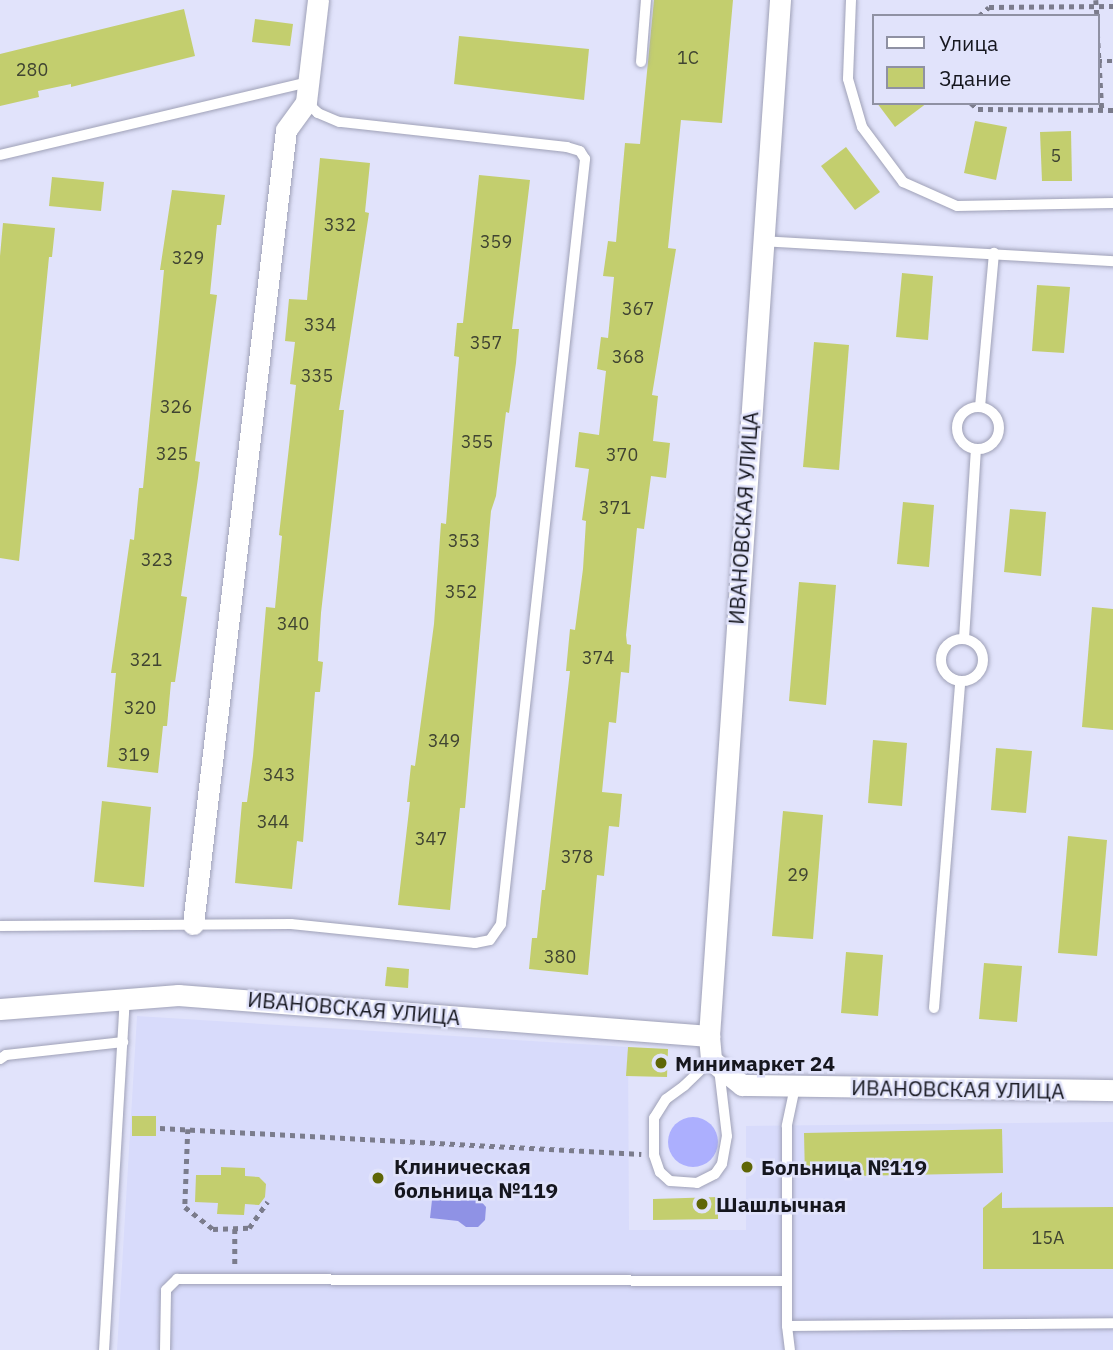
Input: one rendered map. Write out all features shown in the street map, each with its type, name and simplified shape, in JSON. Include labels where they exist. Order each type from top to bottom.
[{"type":"street","points":[[193,924],[286,130],[307,92],[318,0]]},
{"type":"street","name":"ИВАНОВСКАЯ УЛИЦА","points":[[780,0],[761,240],[709,1036],[715,1064],[742,1085],[1113,1090]]},
{"type":"street","name":"ИВАНОВСКАЯ УЛИЦА","points":[[0,1009],[178,995],[213,996],[709,1036]]},
{"type":"lane","points":[[641,62],[646,0]]},
{"type":"lane","points":[[851,0],[848,79],[862,127],[903,182],[957,206],[1113,203]]},
{"type":"lane","points":[[0,155],[307,92],[317,113],[339,122],[567,147],[580,151],[585,159],[501,924],[490,940],[475,943],[290,924],[0,926]]},
{"type":"lane","points":[[761,240],[1113,261]]},
{"type":"lane","points":[[980,407],[994,253]]},
{"type":"lane","points":[[980,407],[990,411],[998,419],[999,430],[996,441],[987,447],[976,449],[966,446],[959,437],[957,426],[961,416],[969,409],[980,407]]},
{"type":"lane","points":[[964,639],[976,449]]},
{"type":"lane","points":[[964,639],[975,643],[981,652],[983,663],[979,673],[971,680],[960,682],[950,678],[943,669],[941,658],[945,648],[953,641],[964,639]]},
{"type":"lane","points":[[934,1008],[960,682]]},
{"type":"lane","points":[[103,1350],[125,999]]},
{"type":"lane","points":[[0,1059],[6,1055],[123,1042]]},
{"type":"lane","points":[[715,1064],[727,1136],[722,1164],[715,1174],[697,1183],[670,1181],[660,1172],[654,1155],[654,1118],[666,1099],[715,1064]]},
{"type":"lane","points":[[790,1350],[787,1326],[787,1126],[795,1087]]},
{"type":"lane","points":[[165,1350],[166,1290],[177,1279],[787,1281]]},
{"type":"lane","points":[[787,1326],[1113,1323]]},
{"type":"path","points":[[981,14],[989,7],[1096,3],[1113,6]]},
{"type":"path","points":[[1099,73],[1102,110]]},
{"type":"path","points":[[973,105],[978,109],[1113,110]]},
{"type":"path","points":[[160,1128],[654,1155]]},
{"type":"path","points":[[188,1129],[185,1207],[213,1229],[235,1229],[249,1228],[267,1202]]},
{"type":"path","points":[[235,1229],[235,1279]]},
{"type":"shaded area","name":"Клиническая больница №119","points":[[137,1016],[628,1047],[629,1230],[746,1230],[746,1126],[1113,1122],[1113,1350],[117,1350]]},
{"type":"shaded area","points":[[693,1117],[710,1125],[718,1142],[710,1159],[693,1167],[676,1159],[668,1142],[676,1125]]},
{"type":"shaded area","points":[[465,1197],[479,1199],[486,1207],[485,1220],[478,1227],[466,1227],[458,1221],[430,1218],[432,1200],[460,1201]]},
{"type":"building","points":[[654,0],[733,0],[722,123],[681,120],[668,248],[676,249],[652,395],[658,396],[653,441],[670,443],[666,478],[651,476],[644,529],[637,528],[626,635],[627,644],[631,645],[629,673],[621,672],[616,723],[609,722],[602,792],[622,794],[619,827],[609,826],[604,876],[597,875],[588,975],[529,969],[532,938],[537,938],[542,890],[545,890],[570,671],[566,671],[570,629],[575,630],[583,569],[586,521],[582,520],[589,469],[575,467],[579,432],[599,435],[606,371],[597,369],[601,337],[608,338],[614,277],[603,276],[608,241],[616,242],[625,143],[640,144]]},
{"type":"building","points":[[184,9],[195,56],[71,87],[71,84],[38,91],[39,97],[0,106],[0,54]]},
{"type":"building","points":[[255,19],[293,24],[290,46],[252,42]]},
{"type":"building","points":[[459,36],[589,49],[584,100],[454,84]]},
{"type":"building","points":[[878,105],[924,105],[895,127]]},
{"type":"building","points":[[975,121],[1007,127],[996,180],[964,173]]},
{"type":"building","points":[[1071,131],[1072,181],[1042,181],[1040,132]]},
{"type":"building","points":[[846,147],[880,192],[855,210],[821,166]]},
{"type":"building","points":[[320,158],[370,163],[365,212],[369,213],[339,410],[344,410],[321,613],[318,661],[323,662],[320,692],[315,692],[303,842],[297,841],[292,889],[235,883],[242,802],[247,802],[253,756],[266,607],[275,608],[282,536],[279,535],[296,385],[290,384],[295,342],[285,341],[289,299],[307,300]]},
{"type":"building","points":[[479,175],[530,180],[512,329],[519,329],[516,363],[509,413],[506,412],[496,496],[491,511],[465,808],[460,808],[450,910],[398,905],[410,802],[407,802],[411,765],[415,766],[434,624],[441,523],[446,524],[459,357],[454,356],[457,323],[463,323]]},
{"type":"building","points":[[52,177],[104,182],[101,211],[49,206]]},
{"type":"building","points":[[172,190],[225,195],[221,225],[217,225],[210,294],[217,295],[195,461],[200,462],[181,596],[187,597],[175,682],[171,682],[167,726],[163,726],[158,773],[107,767],[116,673],[111,673],[130,539],[134,540],[139,488],[143,488],[164,270],[160,270]]},
{"type":"building","points":[[3,223],[55,228],[52,257],[49,257],[19,561],[0,558],[0,256]]},
{"type":"building","points":[[902,273],[933,276],[928,340],[896,337]]},
{"type":"building","points":[[1037,285],[1070,287],[1064,353],[1032,351]]},
{"type":"building","points":[[814,342],[849,345],[839,470],[803,467]]},
{"type":"building","points":[[903,502],[934,505],[929,567],[897,564]]},
{"type":"building","points":[[1010,509],[1046,512],[1041,576],[1004,572]]},
{"type":"building","points":[[799,582],[836,585],[826,705],[789,701]]},
{"type":"building","points":[[1092,607],[1113,609],[1113,730],[1082,727]]},
{"type":"building","points":[[873,740],[907,743],[902,806],[868,803]]},
{"type":"building","points":[[996,748],[1032,751],[1026,813],[991,810]]},
{"type":"building","points":[[102,801],[151,807],[144,887],[94,882]]},
{"type":"building","points":[[783,811],[823,815],[813,939],[772,936]]},
{"type":"building","points":[[1068,836],[1107,840],[1097,956],[1058,953]]},
{"type":"building","points":[[846,952],[883,955],[878,1016],[841,1013]]},
{"type":"building","points":[[984,963],[1022,966],[1017,1022],[979,1019]]},
{"type":"building","points":[[387,967],[409,969],[408,988],[385,986]]},
{"type":"building","points":[[628,1047],[668,1049],[667,1077],[626,1076]]},
{"type":"building","points":[[132,1116],[156,1116],[156,1136],[132,1136]]},
{"type":"building","points":[[1002,1129],[1003,1173],[805,1177],[804,1133]]},
{"type":"building","points":[[221,1167],[245,1168],[245,1176],[259,1177],[266,1184],[265,1197],[259,1205],[245,1204],[244,1215],[217,1214],[218,1203],[195,1202],[196,1175],[221,1175]]},
{"type":"building","points":[[1002,1192],[1002,1208],[1113,1207],[1113,1269],[983,1269],[983,1208]]},
{"type":"building","points":[[718,1197],[718,1219],[653,1220],[653,1199]]},
{"type":"place","name":"Минимаркет 24","points":[[661,1063]]},
{"type":"place","name":"Больница №119","points":[[747,1167]]},
{"type":"place","name":"Клиническая больница №119","points":[[378,1178]]},
{"type":"place","name":"Шашлычная","points":[[702,1204]]}]
